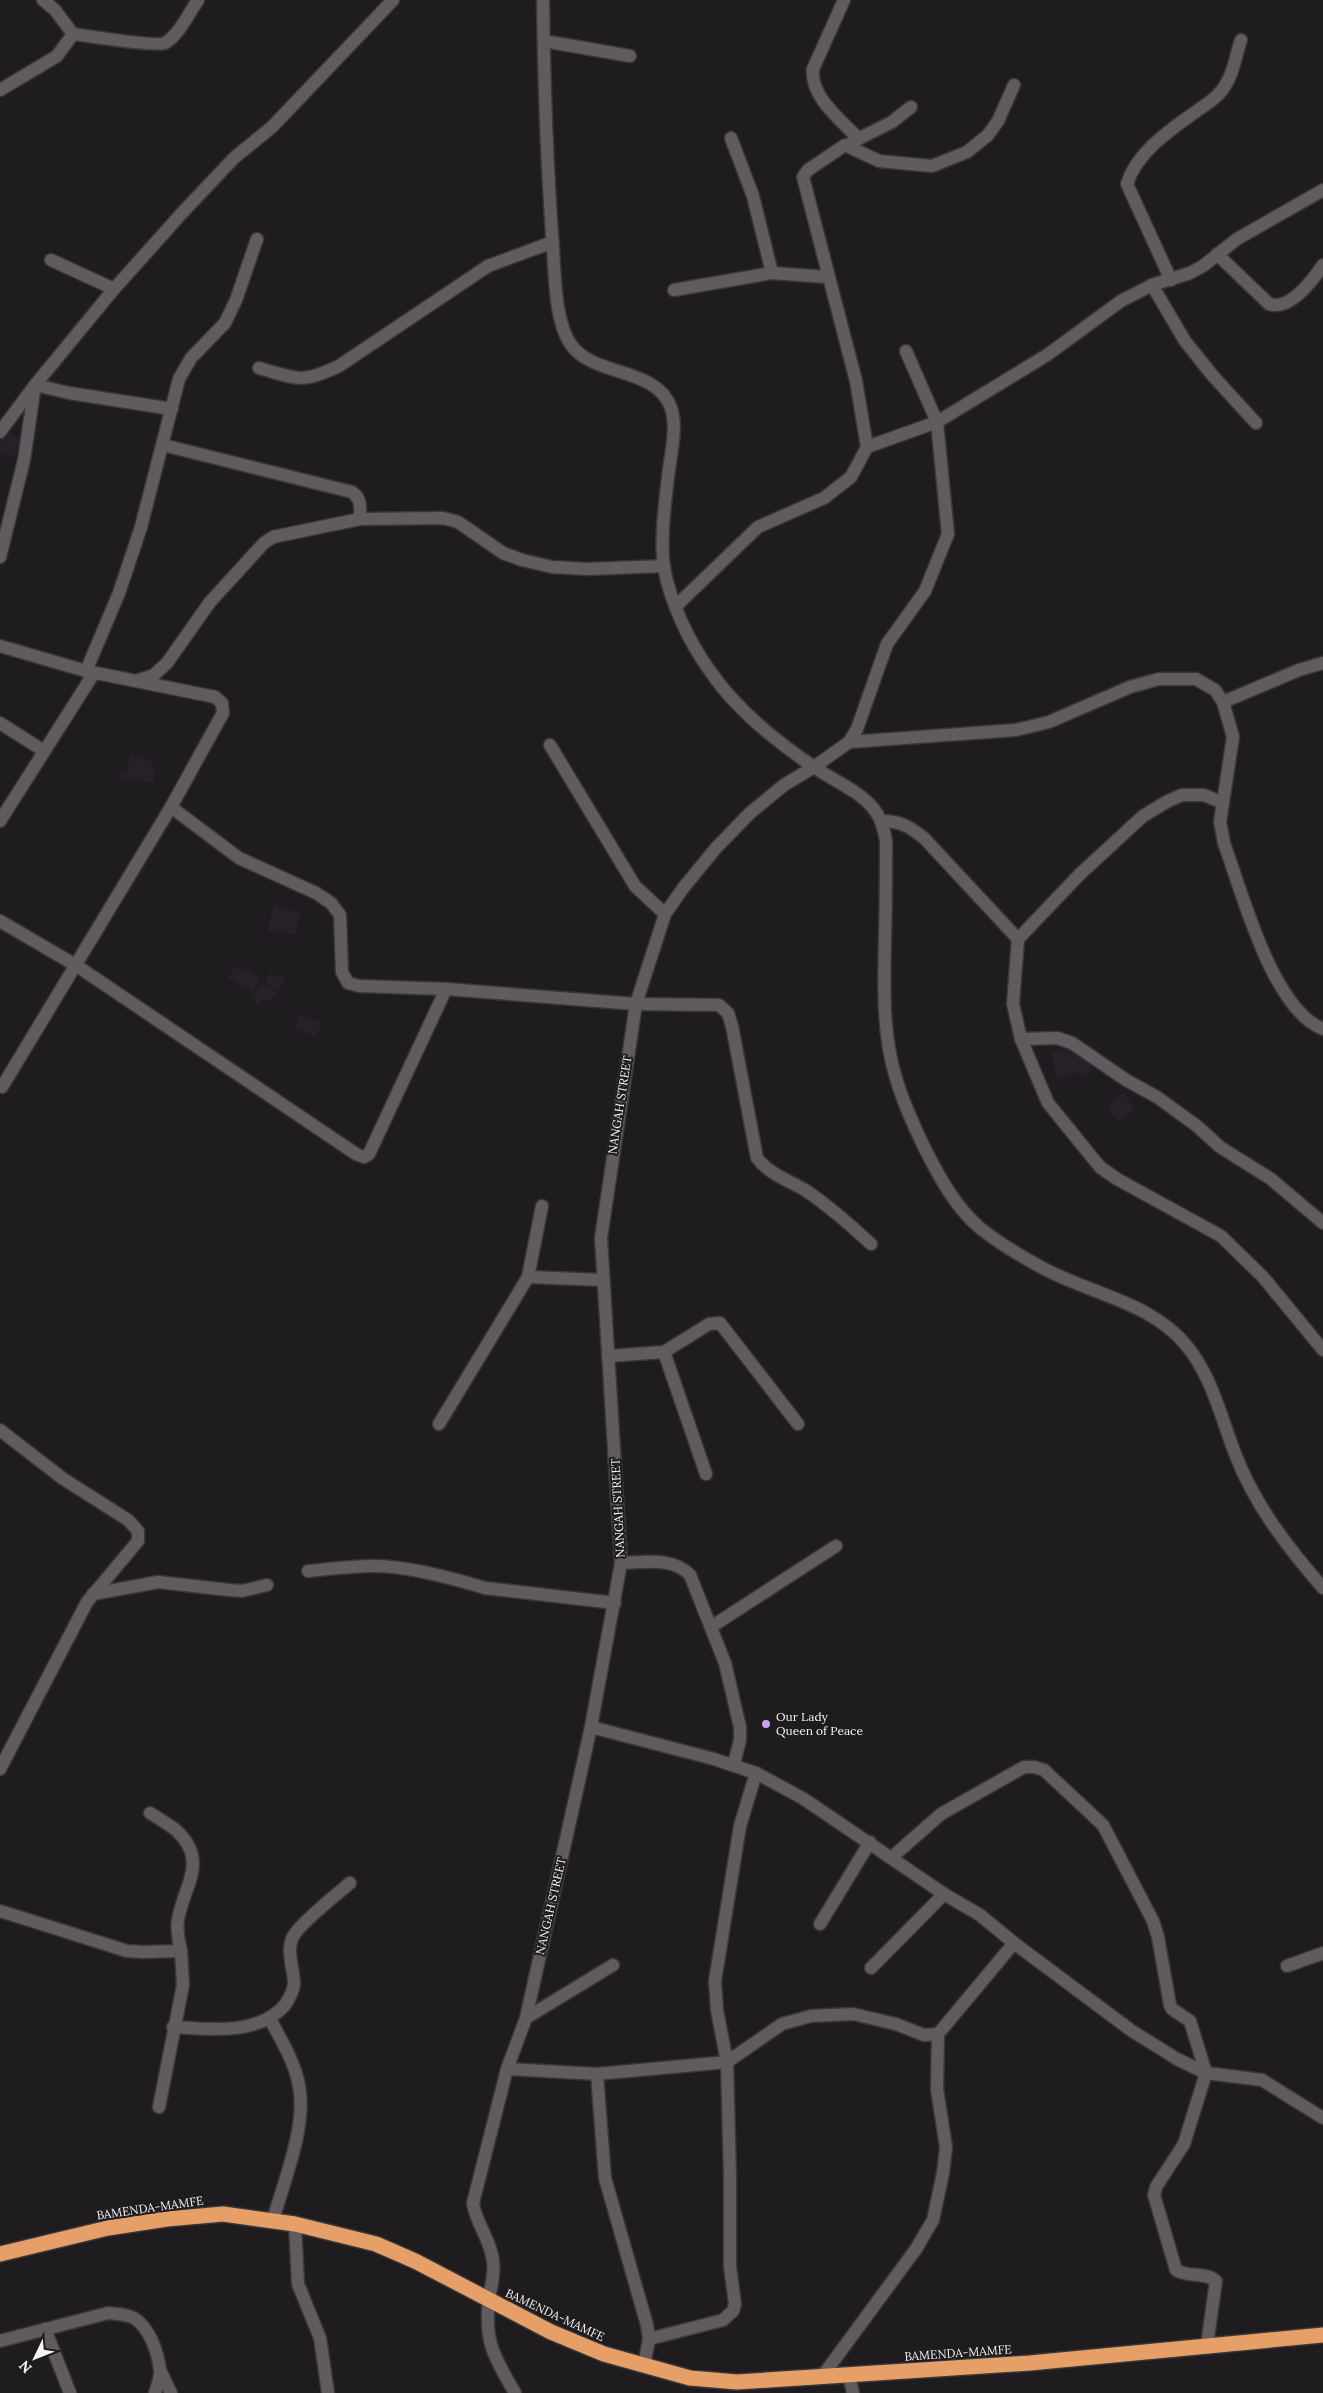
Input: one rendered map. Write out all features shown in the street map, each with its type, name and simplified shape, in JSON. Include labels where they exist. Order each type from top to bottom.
[{"type":"highway","name":"BAMENDA-MAMFE","points":[[0,2254],[108,2228],[167,2219],[223,2214],[273,2220],[376,2244],[415,2261],[551,2332],[604,2354],[690,2378],[736,2382],[1030,2363],[1323,2335]]},
{"type":"street","points":[[43,0],[55,10],[73,34],[122,39],[152,46],[164,44],[175,33],[198,0]]},
{"type":"street","points":[[0,432],[35,385],[114,289],[234,158],[272,127],[393,0]]},
{"type":"street","points":[[543,0],[545,104],[553,242],[557,301],[565,334],[572,347],[588,359],[650,384],[664,396],[671,408],[673,424],[665,497],[664,566],[676,606],[693,646],[733,701],[758,724],[814,767],[860,795],[873,807],[882,821],[886,840],[884,986],[888,1032],[895,1076],[936,1172],[962,1210],[980,1228],[1038,1266],[1070,1282],[1146,1313],[1169,1328],[1186,1344],[1201,1366],[1236,1456],[1254,1494],[1278,1532],[1323,1588]]},
{"type":"street","points":[[844,0],[813,68],[812,80],[817,93],[859,139]]},
{"type":"street","points":[[0,90],[56,56],[73,34]]},
{"type":"street","points":[[1171,280],[1127,184],[1140,158],[1173,128],[1217,96],[1227,84],[1241,40]]},
{"type":"street","points":[[544,41],[630,56]]},
{"type":"street","points":[[845,145],[879,161],[932,166],[968,152],[988,135],[998,121],[1014,85]]},
{"type":"street","points":[[676,606],[758,527],[824,498],[850,477],[867,447],[856,381],[827,277],[803,177],[808,170],[845,145],[892,122],[911,108]]},
{"type":"street","points":[[730,138],[753,196],[772,273]]},
{"type":"street","points":[[867,447],[938,422],[1047,356],[1121,301],[1152,285],[1197,270],[1237,239],[1323,190]]},
{"type":"street","points":[[0,821],[90,672],[131,556],[163,446],[179,379],[191,358],[225,323],[236,300],[257,239]]},
{"type":"street","points":[[259,368],[300,380],[317,377],[339,366],[488,266],[553,242]]},
{"type":"street","points":[[1216,254],[1269,304],[1277,306],[1286,303],[1304,288],[1323,265]]},
{"type":"street","points":[[51,260],[114,289]]},
{"type":"street","points":[[674,290],[772,273],[827,277]]},
{"type":"street","points":[[1152,285],[1185,341],[1213,376],[1256,423]]},
{"type":"street","points":[[849,742],[857,729],[887,644],[925,591],[948,534],[938,422],[906,351]]},
{"type":"street","points":[[35,385],[68,393],[172,408]]},
{"type":"street","points":[[0,557],[24,460],[35,385]]},
{"type":"street","points":[[163,446],[352,492],[358,496],[360,502],[360,519]]},
{"type":"street","points":[[136,681],[154,675],[167,663],[210,602],[264,543],[274,537],[360,519],[443,518],[458,522],[503,553],[522,560],[552,567],[588,570],[664,566]]},
{"type":"street","points":[[0,646],[90,672],[215,697],[222,703],[223,713],[171,807],[77,966],[2,1087]]},
{"type":"street","points":[[1224,702],[1299,670],[1323,663]]},
{"type":"street","points":[[849,742],[1016,730],[1049,722],[1130,687],[1159,680],[1196,679],[1215,690],[1224,702],[1233,737],[1220,822],[1224,843],[1272,974],[1306,1018],[1323,1029]]},
{"type":"street","points":[[0,723],[44,751]]},
{"type":"street","name":"NANGAH STREET","points":[[515,2393],[492,2354],[488,2338],[493,2261],[488,2240],[475,2216],[473,2203],[507,2069],[526,2018],[591,1727],[621,1563],[603,1280],[602,1223],[636,1004],[665,914],[716,848],[750,813],[784,785],[814,767],[849,742]]},
{"type":"street","points":[[550,745],[635,886],[665,914]]},
{"type":"street","points":[[1223,803],[1204,795],[1182,795],[1168,800],[1143,816],[1079,875],[1018,939],[1013,1004],[1021,1039],[1048,1103],[1100,1167],[1117,1179],[1221,1236],[1263,1277],[1323,1350]]},
{"type":"street","points":[[171,807],[240,858],[316,893],[330,904],[340,916],[342,972],[348,983],[358,986],[446,989],[636,1004],[719,1005],[728,1013],[732,1026],[757,1158],[764,1167],[805,1190],[833,1211],[871,1244]]},
{"type":"street","points":[[882,821],[897,821],[909,826],[924,838],[1018,939]]},
{"type":"street","points":[[0,921],[77,966],[356,1154],[364,1157],[369,1154],[446,989]]},
{"type":"street","points":[[1021,1039],[1058,1038],[1072,1043],[1126,1080],[1157,1097],[1197,1126],[1220,1147],[1271,1179],[1323,1222]]},
{"type":"street","points":[[439,1424],[528,1277],[542,1206]]},
{"type":"street","points":[[528,1277],[603,1280]]},
{"type":"street","points":[[608,1356],[664,1352],[709,1324],[720,1323],[798,1424]]},
{"type":"street","points":[[664,1352],[706,1474]]},
{"type":"street","points":[[0,1430],[62,1478],[128,1520],[138,1531],[138,1541],[93,1594],[75,1625],[0,1769]]},
{"type":"street","points":[[710,1627],[836,1546]]},
{"type":"street","points":[[621,1563],[644,1562],[682,1566],[690,1575],[725,1663],[740,1727],[740,1740],[734,1764]]},
{"type":"street","points":[[308,1571],[375,1566],[467,1581],[484,1588],[615,1603]]},
{"type":"street","points":[[93,1594],[158,1582],[242,1591],[267,1585]]},
{"type":"street","points":[[591,1727],[734,1764],[756,1773],[804,1799],[944,1894],[980,1914],[1014,1943],[1132,2031],[1177,2059],[1206,2073],[1262,2080],[1323,2118]]},
{"type":"street","points":[[891,1858],[926,1825],[949,1809],[1024,1767],[1044,1770],[1103,1825],[1153,1921],[1158,1937],[1170,2005],[1172,2009],[1190,2021],[1206,2073],[1184,2144],[1156,2187],[1154,2195],[1176,2270],[1183,2274],[1210,2277],[1216,2281],[1207,2345]]},
{"type":"street","points":[[649,2339],[723,2320],[732,2311],[735,2304],[730,2266],[727,2062],[717,2010],[715,1981],[740,1826],[756,1773]]},
{"type":"street","points":[[150,1813],[176,1830],[193,1858],[193,1874],[178,1918],[177,1930],[181,1951],[183,1985],[158,2107]]},
{"type":"street","points":[[820,1924],[870,1842]]},
{"type":"street","points":[[173,2027],[234,2028],[255,2025],[270,2019],[290,1998],[294,1985],[291,1941],[294,1934],[350,1882]]},
{"type":"street","points":[[871,1968],[944,1894]]},
{"type":"street","points":[[0,1910],[127,1950],[144,1952],[181,1951]]},
{"type":"street","points":[[821,2378],[916,2250],[933,2220],[943,2173],[946,2147],[937,2089],[938,2034],[1014,1943]]},
{"type":"street","points":[[1287,1966],[1323,1953]]},
{"type":"street","points":[[526,2018],[613,1965]]},
{"type":"street","points":[[507,2069],[597,2074],[727,2062],[782,2024],[811,2016],[853,2014],[896,2024],[924,2035],[938,2034]]},
{"type":"street","points":[[270,2019],[293,2065],[300,2086],[297,2134],[273,2220]]},
{"type":"street","points":[[597,2074],[605,2178],[640,2300],[649,2339],[644,2366]]},
{"type":"street","points":[[295,2224],[298,2284],[320,2338],[328,2393]]},
{"type":"street","points":[[0,2341],[108,2313],[124,2314],[135,2319],[146,2330],[156,2350],[160,2372],[171,2393]]},
{"type":"street","points":[[45,2329],[70,2393]]},
{"type":"street","points":[[156,2393],[160,2372]]},
{"type":"street","points":[[849,2376],[853,2393]]},
{"type":"shaded area","points":[[6,432],[22,440],[13,457],[0,452],[0,443]]},
{"type":"shaded area","points":[[130,754],[149,761],[154,760],[151,762],[151,765],[155,767],[153,783],[118,778],[120,773],[127,773]]},
{"type":"shaded area","points":[[274,905],[300,913],[296,934],[267,931]]},
{"type":"shaded area","points":[[235,966],[244,970],[245,968],[260,979],[252,992],[228,979]]},
{"type":"shaded area","points":[[270,973],[277,978],[279,975],[286,978],[270,1002],[262,999],[260,1005],[251,999],[261,983],[276,991],[265,983]]},
{"type":"shaded area","points":[[300,1014],[322,1023],[315,1037],[294,1027]]},
{"type":"shaded area","points":[[1069,1046],[1071,1052],[1077,1049],[1093,1070],[1084,1076],[1081,1072],[1057,1079],[1051,1052]]},
{"type":"shaded area","points":[[1123,1093],[1135,1110],[1117,1122],[1108,1107]]},
{"type":"place","name":"Our Lady Queen of Peace","points":[[766,1724]]}]
